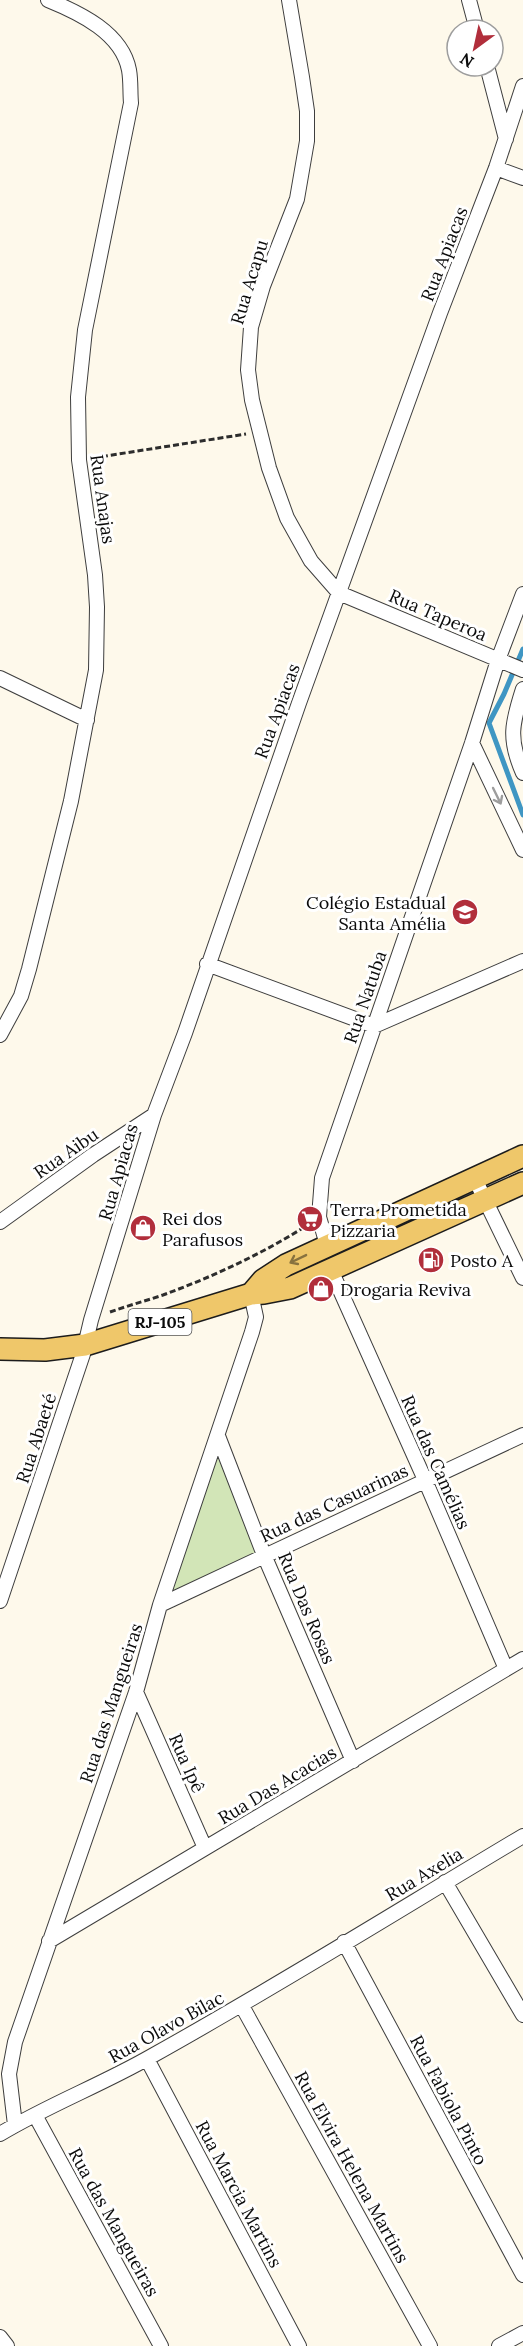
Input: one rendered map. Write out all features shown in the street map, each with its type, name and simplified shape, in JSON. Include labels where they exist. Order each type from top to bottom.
[{"type":"main road","name":"RJ-105","points":[[251,1294],[263,1280],[286,1265],[523,1156]]},
{"type":"main road","name":"RJ-105","points":[[0,1349],[84,1350],[251,1294],[290,1288],[523,1183]]},
{"type":"street","name":"Rua Anajas","points":[[0,1035],[21,996],[71,801],[96,670],[97,607],[89,521],[79,460],[78,397],[85,330],[129,113],[129,70],[123,55],[109,34],[83,17],[48,0]]},
{"type":"street","name":"Rua Acapu","points":[[289,0],[304,88],[307,141],[297,199],[263,286],[251,327],[248,370],[252,400],[269,468],[287,518],[311,561],[339,593]]},
{"type":"street","points":[[470,0],[474,18]]},
{"type":"street","points":[[490,78],[506,139]]},
{"type":"street","name":"Rua Apiacas","points":[[84,1350],[91,1320],[154,1115],[440,313],[496,168],[523,86]]},
{"type":"street","points":[[496,168],[523,178]]},
{"type":"street","name":"Rua Taperoa","points":[[339,593],[523,670]]},
{"type":"street","name":"Rua Natuba","points":[[327,1245],[319,1217],[322,1178],[472,743],[498,660],[523,594]]},
{"type":"street","points":[[0,678],[87,720]]},
{"type":"street","points":[[523,689],[513,726],[512,743],[523,773]]},
{"type":"street","points":[[472,743],[523,850]]},
{"type":"street","points":[[207,964],[374,1026],[523,961]]},
{"type":"street","name":"Rua Aibu","points":[[0,1222],[93,1155],[154,1115]]},
{"type":"street","points":[[475,1179],[523,1278]]},
{"type":"street","name":"Rua das Camélias","points":[[331,1270],[506,1669]]},
{"type":"street","name":"Rua das Mangueiras","points":[[15,2125],[10,2096],[11,2059],[15,2042],[136,1692],[160,1605],[252,1332],[256,1317],[251,1294]]},
{"type":"street","name":"Rua Abaeté","points":[[0,1601],[84,1350]]},
{"type":"street","name":"Rua das Casuarinas","points":[[160,1605],[523,1435]]},
{"type":"street","name":"Rua Das Rosas","points":[[218,1436],[264,1555],[353,1761]]},
{"type":"street","name":"Rua Das Acacias","points":[[49,1941],[523,1659]]},
{"type":"street","name":"Rua Ipê","points":[[136,1692],[205,1848]]},
{"type":"street","name":"Rua Axelia","points":[[344,1942],[523,1836]]},
{"type":"street","points":[[445,1882],[523,2015]]},
{"type":"street","name":"Rua Olavo Bilac","points":[[0,2134],[147,2059],[242,2006],[344,1942]]},
{"type":"street","name":"Rua Fabiola Pinto","points":[[344,1942],[523,2274]]},
{"type":"street","name":"Rua Elvira Helena Martins","points":[[242,2006],[430,2346]]},
{"type":"street","name":"Rua Marcia Martins","points":[[147,2059],[299,2346]]},
{"type":"street","name":"Rua das Mangueiras","points":[[35,2115],[161,2346]]},
{"type":"street","points":[[499,2346],[523,2333]]},
{"type":"street","points":[[0,2337],[7,2346]]},
{"type":"path","points":[[79,460],[260,431]]},
{"type":"path","points":[[91,1320],[230,1267],[282,1242],[319,1217]]},
{"type":"green space","points":[[215,1446],[262,1555],[161,1602]]},
{"type":"waterway","points":[[523,649],[489,723],[523,815]]},
{"type":"place","name":"Colégio Estadual Santa Amélia","points":[[465,912]]},
{"type":"place","name":"Terra Prometida Pizzaria","points":[[310,1219]]},
{"type":"place","name":"Rei dos Parafusos","points":[[143,1228]]},
{"type":"place","name":"Posto A","points":[[431,1260]]},
{"type":"place","name":"Drogaria Reviva","points":[[321,1289]]}]
